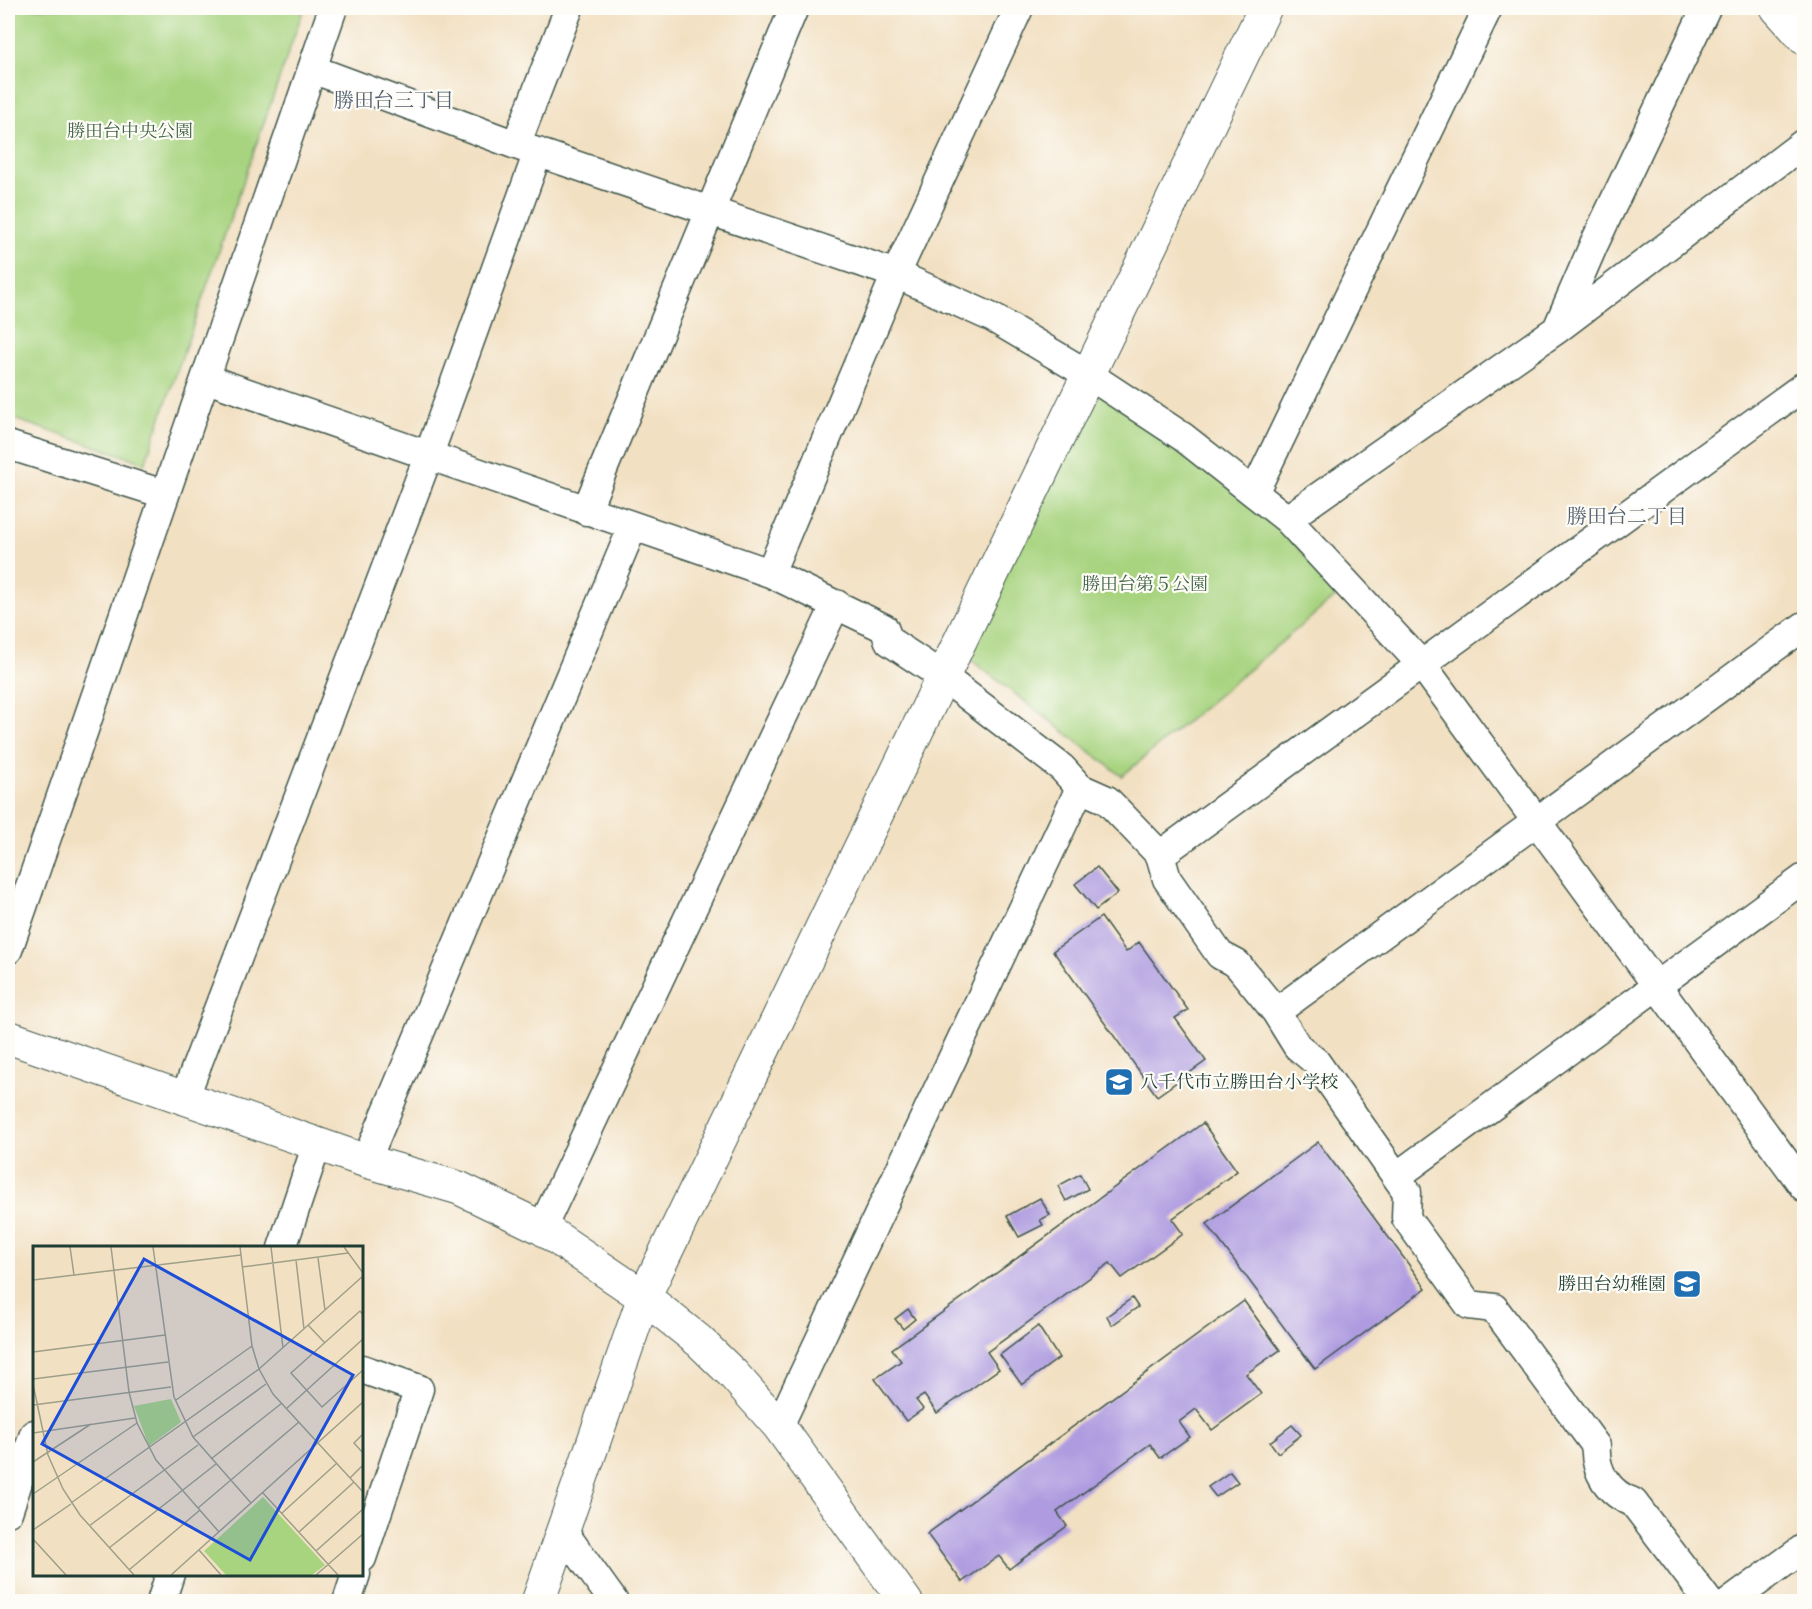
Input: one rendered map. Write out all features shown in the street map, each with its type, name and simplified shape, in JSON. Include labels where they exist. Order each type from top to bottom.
[{"type":"street","points":[[8,950],[164,494],[207,379],[333,8]]},
{"type":"street","points":[[184,1099],[428,457],[527,148],[569,8]]},
{"type":"street","points":[[586,511],[708,211],[794,8]]},
{"type":"street","points":[[770,573],[896,274],[1019,8]]},
{"type":"street","points":[[538,1602],[644,1297],[1266,8]]},
{"type":"street","points":[[1255,492],[1488,8]]},
{"type":"street","points":[[1556,330],[1594,244],[1706,8]]},
{"type":"street","points":[[1777,8],[1804,38]]},
{"type":"street","points":[[312,69],[527,148],[896,274],[993,318],[1089,375],[1183,437],[1287,519],[1423,666],[1536,822],[1659,984],[1804,1187]]},
{"type":"street","points":[[1287,519],[1556,330],[1804,143]]},
{"type":"street","points":[[207,379],[770,573],[884,628],[889,641],[942,676],[1062,768],[1080,788],[1107,800],[1160,855],[1167,879],[1220,956],[1237,964],[1276,1012],[1297,1046],[1316,1062],[1397,1176],[1407,1192],[1406,1218],[1469,1305],[1494,1308],[1596,1446],[1594,1463],[1617,1496],[1633,1502],[1708,1602]]},
{"type":"street","points":[[1160,855],[1423,666],[1804,386]]},
{"type":"street","points":[[8,445],[164,494]]},
{"type":"street","points":[[366,1161],[633,526]]},
{"type":"street","points":[[542,1228],[836,604]]},
{"type":"street","points":[[1276,1012],[1804,626]]},
{"type":"street","points":[[780,1426],[1080,788]]},
{"type":"street","points":[[1397,1176],[1804,878]]},
{"type":"street","points":[[8,1037],[366,1161],[459,1188],[542,1228],[644,1297],[699,1341],[780,1426],[906,1602]]},
{"type":"street","points":[[283,1246],[317,1144]]},
{"type":"street","points":[[363,1369],[419,1389],[363,1555]]},
{"type":"street","points":[[8,1512],[33,1437]]},
{"type":"street","points":[[563,1531],[614,1602]]},
{"type":"street","points":[[1730,1602],[1804,1548]]},
{"type":"street","points":[[161,1602],[170,1576]]},
{"type":"street","points":[[347,1602],[356,1576]]},
{"type":"green space","name":"勝田台中央公園","points":[[8,8],[304,8],[145,463],[8,417]]},
{"type":"green space","name":"勝田台第５公園","points":[[1091,385],[1251,498],[1340,593],[1122,776],[967,657]]},
{"type":"building","points":[[1097,867],[1118,893],[1096,910],[1075,884]]},
{"type":"building","points":[[1101,917],[1126,952],[1139,942],[1188,1010],[1175,1018],[1206,1061],[1157,1096],[1053,951]]},
{"type":"building","points":[[1203,1123],[1237,1171],[1172,1219],[1183,1234],[1122,1278],[1110,1263],[987,1352],[999,1369],[937,1413],[924,1395],[916,1400],[923,1409],[906,1421],[875,1379],[901,1361],[892,1349]]},
{"type":"building","points":[[1318,1142],[1426,1288],[1315,1369],[1207,1224]]},
{"type":"building","points":[[1080,1174],[1088,1189],[1066,1201],[1058,1186]]},
{"type":"building","points":[[1040,1198],[1050,1215],[1040,1220],[1043,1225],[1019,1237],[1007,1216]]},
{"type":"building","points":[[1132,1298],[1138,1307],[1112,1325],[1107,1316]]},
{"type":"building","points":[[1244,1301],[1280,1350],[1246,1374],[1261,1394],[1212,1430],[1196,1409],[1179,1422],[1190,1437],[1160,1458],[1150,1444],[1057,1512],[1067,1526],[1009,1569],[999,1556],[962,1582],[927,1534]]},
{"type":"building","points":[[908,1309],[915,1319],[903,1329],[895,1319]]},
{"type":"building","points":[[1038,1326],[1059,1358],[1022,1385],[1000,1355]]},
{"type":"building","points":[[1292,1425],[1301,1435],[1278,1453],[1270,1442]]},
{"type":"building","points":[[1230,1472],[1238,1482],[1216,1497],[1208,1487]]},
{"type":"place","name":"八千代市立勝田台小学校","points":[[1119,1082]]},
{"type":"place","name":"勝田台幼稚園","points":[[1687,1284]]},
{"type":"district","name":"勝田台三丁目","points":[[394,100]]},
{"type":"district","name":"勝田台二丁目","points":[[1627,516]]}]
